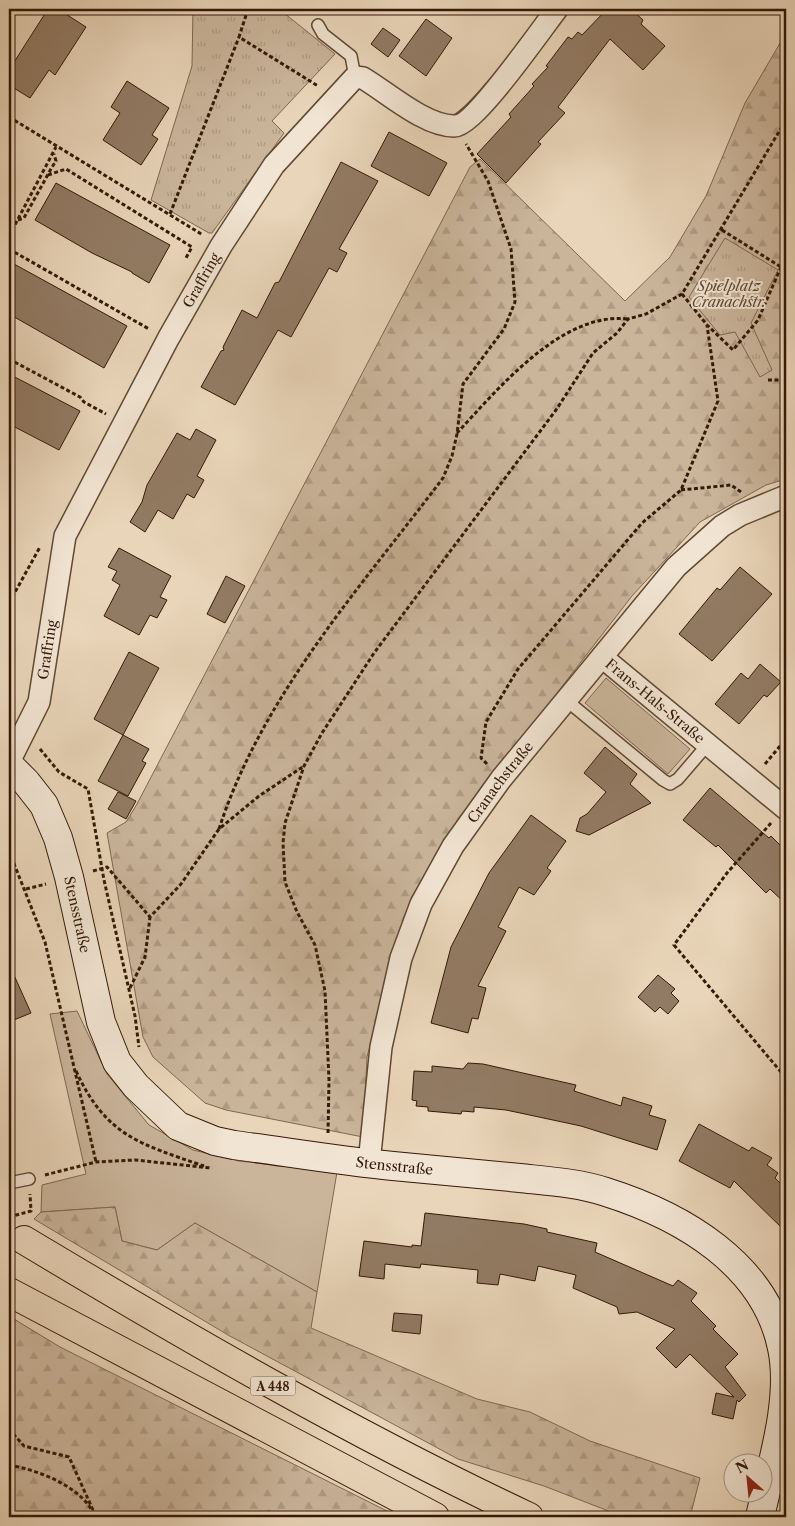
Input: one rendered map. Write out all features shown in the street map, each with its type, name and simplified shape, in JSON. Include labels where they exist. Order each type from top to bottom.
[{"type":"highway","name":"A 448","points":[[24,1240],[183,1336],[330,1418],[530,1517]]},
{"type":"highway","points":[[9,1292],[434,1517]]},
{"type":"street","points":[[355,77],[363,78],[428,119],[455,127],[464,123],[484,104],[557,9]]},
{"type":"street","name":"Graffring","points":[[9,764],[39,702],[65,536],[168,339],[221,246],[274,165],[355,77]]},
{"type":"street","name":"Cranachstraße","points":[[369,1164],[381,1047],[401,958],[421,904],[453,846],[501,779],[676,567],[700,543],[740,515],[760,505],[786,496]]},
{"type":"street","name":"Frans-Hals-Straße","points":[[602,657],[786,809]]},
{"type":"street","name":"Stensstraße","points":[[9,764],[44,805],[58,838],[69,877],[105,1036],[117,1062],[136,1086],[178,1126],[215,1141],[369,1164],[546,1181],[605,1191],[656,1211],[709,1240],[749,1279],[769,1307],[784,1349],[782,1412],[760,1517]]},
{"type":"lane","points":[[318,25],[322,34],[351,56],[355,77]]},
{"type":"lane","name":"Frans-Hals-Straße","points":[[566,700],[662,780],[670,784],[678,779],[708,744]]},
{"type":"lane","points":[[9,1184],[29,1179]]},
{"type":"path","points":[[170,214],[239,38],[248,9]]},
{"type":"path","points":[[239,38],[336,97]]},
{"type":"path","points":[[9,117],[221,246]]},
{"type":"path","points":[[457,434],[496,392],[549,344],[593,321],[612,317],[628,319],[646,314],[682,294],[786,120]]},
{"type":"path","points":[[129,989],[145,957],[150,917],[181,884],[219,829],[228,803],[268,719],[311,653],[443,478],[452,456],[457,434],[462,384],[504,329],[515,302],[511,249],[488,181],[455,127]]},
{"type":"path","points":[[9,236],[54,154],[56,147]]},
{"type":"path","points":[[17,220],[24,218],[56,161],[54,154]]},
{"type":"path","points":[[48,175],[66,169],[192,247],[188,254]]},
{"type":"path","points":[[722,230],[781,267],[786,286],[786,306]]},
{"type":"path","points":[[9,249],[168,339]]},
{"type":"path","points":[[682,294],[707,325],[733,350],[758,320],[781,267]]},
{"type":"path","points":[[328,1134],[330,1109],[325,991],[315,945],[297,912],[285,882],[283,844],[285,823],[304,766],[322,733],[374,653],[556,410],[593,353],[616,333],[628,319]]},
{"type":"path","points":[[501,779],[481,758],[486,722],[518,669],[642,523],[681,490],[718,400],[707,325]]},
{"type":"path","points":[[9,359],[124,423]]},
{"type":"path","points":[[768,380],[786,380]]},
{"type":"path","points":[[681,490],[731,485],[760,505]]},
{"type":"path","points":[[9,603],[41,545],[65,536]]},
{"type":"path","points":[[770,758],[786,739]]},
{"type":"path","points":[[38,746],[60,772],[88,789],[102,868],[129,989],[140,1055]]},
{"type":"path","points":[[219,829],[259,796],[304,766]]},
{"type":"path","points":[[770,825],[728,873],[674,945],[786,1078]]},
{"type":"path","points":[[9,851],[46,942],[96,1162]]},
{"type":"path","points":[[89,872],[107,867],[150,917]]},
{"type":"path","points":[[26,889],[48,883]]},
{"type":"path","points":[[9,1217],[31,1211],[29,1179],[96,1162],[135,1160],[209,1168],[142,1145],[128,1137],[103,1116],[87,1095],[73,1065]]},
{"type":"path","points":[[319,1133],[334,1135]]},
{"type":"path","points":[[9,1429],[24,1446],[69,1457],[95,1517]]},
{"type":"path","points":[[9,1465],[47,1474],[71,1489],[93,1510]]},
{"type":"green space","points":[[193,9],[279,9],[335,54],[272,121],[284,133],[212,233],[151,200],[192,66]]},
{"type":"green space","points":[[786,33],[786,479],[766,485],[700,522],[632,596],[502,764],[412,896],[391,964],[367,1057],[363,1137],[226,1110],[205,1103],[153,1057],[143,1037],[107,833],[126,822],[137,804],[470,167],[480,159],[625,301],[670,257],[706,196],[745,103]]},
{"type":"green space","name":"Spielplatz Cranachstr.","points":[[725,238],[778,270],[751,323],[772,370],[760,377],[735,332],[720,335],[689,297]]},
{"type":"green space","points":[[606,678],[690,749],[668,774],[585,703]]},
{"type":"green space","points":[[77,1011],[107,1074],[149,1125],[193,1150],[239,1161],[337,1172],[317,1292],[195,1223],[157,1250],[122,1241],[115,1207],[41,1212],[42,1185],[86,1174],[50,1014]]},
{"type":"green space","points":[[115,1207],[122,1241],[157,1250],[195,1223],[317,1292],[311,1328],[477,1399],[530,1412],[590,1441],[700,1478],[690,1517],[624,1517],[544,1486],[458,1459],[228,1335],[34,1219],[41,1212]]},
{"type":"green space","points":[[9,1316],[60,1347],[399,1517],[274,1517],[269,1510],[263,1517],[9,1517]]},
{"type":"building","points":[[48,9],[58,9],[86,27],[55,75],[49,70],[30,98],[9,85],[9,70]]},
{"type":"building","points":[[607,9],[631,9],[643,20],[641,24],[665,46],[643,70],[610,39],[558,107],[565,113],[538,142],[541,144],[506,183],[477,154],[511,117],[509,114],[534,86],[532,84],[548,67],[546,66],[568,37],[572,39],[578,32],[582,35]]},
{"type":"building","points":[[426,19],[452,38],[426,76],[399,56]]},
{"type":"building","points":[[383,28],[400,40],[388,57],[371,44]]},
{"type":"building","points":[[127,81],[169,108],[152,135],[158,139],[141,165],[103,140],[120,113],[111,107]]},
{"type":"building","points":[[389,132],[447,163],[429,196],[371,166]]},
{"type":"building","points":[[341,162],[378,181],[339,249],[347,253],[337,272],[329,268],[291,337],[278,330],[235,405],[201,387],[221,351],[224,350],[223,347],[242,310],[257,318],[275,283],[279,282]]},
{"type":"building","points":[[56,183],[170,245],[149,283],[35,220]]},
{"type":"building","points":[[14,264],[127,326],[104,368],[9,314],[9,274]]},
{"type":"building","points":[[9,374],[80,411],[59,450],[9,424]]},
{"type":"building","points":[[196,429],[216,440],[197,476],[204,480],[194,498],[187,494],[173,519],[158,510],[145,532],[130,522],[142,502],[147,485],[177,433],[190,440]]},
{"type":"building","points":[[119,548],[171,576],[160,597],[167,600],[157,618],[150,615],[139,635],[104,616],[120,585],[112,580],[117,571],[108,567]]},
{"type":"building","points":[[740,567],[772,594],[712,661],[679,634],[717,588],[720,590]]},
{"type":"building","points":[[226,576],[245,586],[225,623],[207,614]]},
{"type":"building","points":[[129,652],[159,668],[123,735],[94,719]]},
{"type":"building","points":[[760,664],[781,682],[767,697],[764,695],[739,724],[715,704],[741,673],[748,679]]},
{"type":"building","points":[[123,735],[149,749],[142,761],[146,763],[128,796],[98,781]]},
{"type":"building","points":[[605,747],[637,774],[630,784],[651,803],[589,835],[576,831],[580,818],[587,814],[606,792],[584,773]]},
{"type":"building","points":[[710,788],[769,838],[771,836],[786,851],[786,904],[770,889],[766,893],[718,845],[716,847],[683,820]]},
{"type":"building","points":[[118,792],[136,801],[126,819],[108,809]]},
{"type":"building","points":[[531,815],[566,841],[547,868],[551,871],[534,895],[519,887],[498,927],[506,931],[478,986],[486,988],[478,1019],[472,1018],[468,1033],[431,1023],[451,947],[489,873]]},
{"type":"building","points":[[9,964],[31,1013],[9,1022]]},
{"type":"building","points":[[658,975],[675,989],[671,993],[679,1001],[668,1014],[660,1007],[655,1012],[638,997]]},
{"type":"building","points":[[468,1063],[483,1064],[576,1085],[574,1091],[621,1106],[623,1097],[652,1106],[649,1115],[666,1120],[657,1150],[581,1126],[506,1110],[474,1107],[474,1112],[462,1111],[461,1114],[428,1111],[428,1107],[416,1106],[417,1101],[412,1100],[414,1071],[432,1072],[432,1066],[463,1069]]},
{"type":"building","points":[[699,1124],[749,1151],[752,1147],[772,1158],[767,1165],[778,1173],[775,1178],[786,1189],[786,1232],[734,1181],[730,1188],[679,1161]]},
{"type":"building","points":[[425,1213],[524,1224],[547,1229],[547,1232],[597,1243],[595,1252],[673,1286],[678,1280],[697,1293],[691,1301],[716,1326],[713,1329],[738,1354],[725,1367],[746,1395],[739,1402],[737,1400],[733,1419],[712,1414],[716,1393],[734,1397],[690,1354],[676,1368],[656,1348],[675,1329],[637,1312],[619,1314],[617,1307],[573,1288],[576,1275],[538,1266],[535,1281],[500,1274],[498,1285],[477,1283],[478,1270],[421,1264],[420,1268],[385,1264],[384,1279],[359,1276],[364,1241],[412,1247],[412,1245],[421,1246]]},
{"type":"building","points":[[394,1313],[422,1315],[420,1334],[392,1331]]}]
